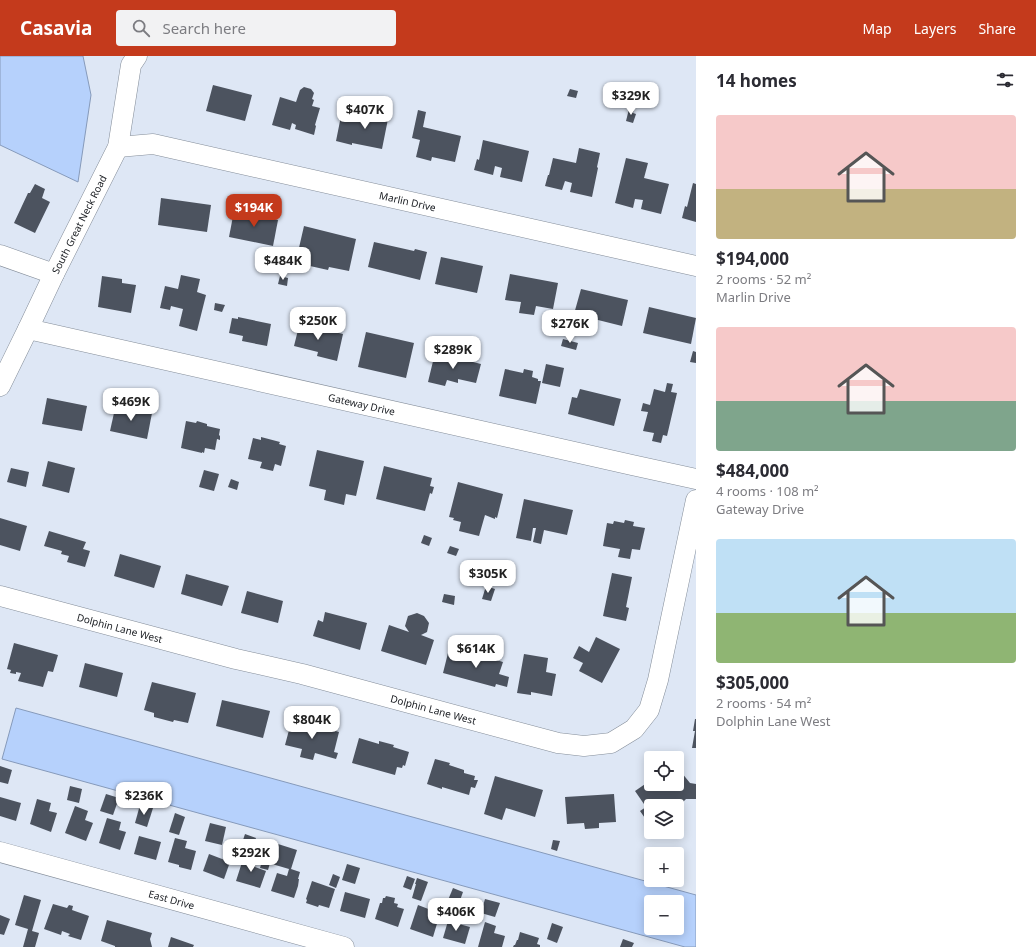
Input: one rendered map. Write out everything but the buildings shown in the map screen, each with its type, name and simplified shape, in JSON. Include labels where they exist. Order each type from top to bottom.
[{"type":"street","name":"South Great Neck Road","points":[[0,386],[118,146],[131,65],[137,56]]},
{"type":"street","name":"Marlin Drive","points":[[118,146],[154,144],[696,266]]},
{"type":"street","points":[[0,255],[54,274]]},
{"type":"street","name":"Gateway Drive","points":[[28,329],[696,479]]},
{"type":"street","name":"Dolphin Lane West","points":[[0,596],[236,659],[302,674],[558,743],[584,746],[611,743],[634,729],[649,710],[658,680],[696,500]]},
{"type":"street","name":"East Drive","points":[[0,852],[344,947]]},
{"type":"water","points":[[0,56],[83,56],[91,95],[78,182],[0,145]]},
{"type":"water","points":[[16,708],[644,881],[644,887],[667,887],[696,895],[696,947],[685,947],[2,759]]}]
